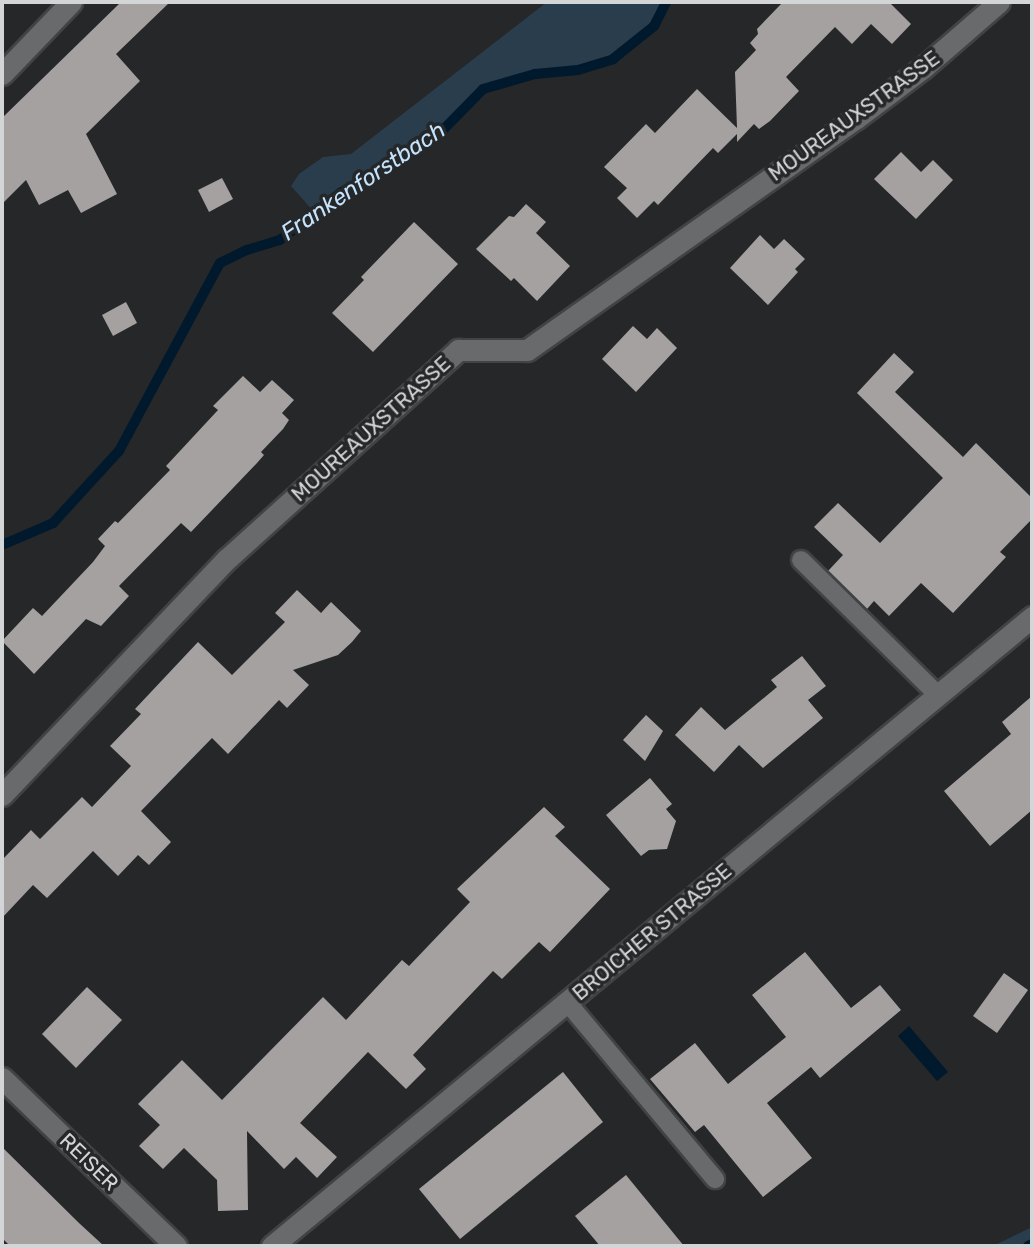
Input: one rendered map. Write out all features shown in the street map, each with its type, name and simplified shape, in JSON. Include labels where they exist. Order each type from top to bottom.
[{"type":"street","points":[[2,74],[71,2]]},
{"type":"street","name":"MOUREAUXSTRASSE","points":[[2,795],[227,559],[458,350],[527,350],[855,119],[924,67],[999,2]]},
{"type":"street","name":"BROICHER STRASSE","points":[[272,1246],[1032,617]]},
{"type":"street","name":"REISER","points":[[2,1079],[176,1246]]},
{"type":"lane","points":[[801,560],[938,695]]},
{"type":"lane","points":[[567,1002],[715,1179]]},
{"type":"shaded area","points":[[547,2],[662,2],[654,22],[642,36],[608,60],[570,71],[522,75],[486,84],[428,141],[334,195],[314,212],[291,186],[299,174],[323,157],[351,154]]},
{"type":"shaded area","points":[[909,1026],[948,1072],[937,1081],[898,1036]]},
{"type":"shaded area","points":[[1032,1227],[1032,1246],[993,1246]]},
{"type":"building","points":[[121,2],[170,2],[116,54],[140,81],[86,134],[117,194],[81,213],[68,190],[39,205],[26,180],[2,204],[2,118]]},
{"type":"building","points":[[783,2],[893,2],[891,4],[911,24],[892,44],[871,24],[852,44],[835,27],[786,77],[799,91],[770,121],[759,129],[754,124],[737,142],[737,134],[718,153],[713,148],[658,205],[654,201],[637,218],[617,198],[627,188],[604,167],[646,124],[655,133],[697,89],[737,128],[735,72],[756,50],[750,43],[758,34],[757,29]]},
{"type":"building","points":[[901,152],[921,172],[933,160],[953,180],[916,219],[874,179]]},
{"type":"building","points":[[222,178],[233,199],[209,212],[198,190]]},
{"type":"building","points":[[526,204],[546,222],[536,233],[570,266],[537,301],[514,278],[511,281],[476,249],[509,216],[514,217]]},
{"type":"building","points":[[414,222],[458,264],[373,352],[332,313],[364,280],[361,277]]},
{"type":"building","points":[[760,235],[774,249],[784,239],[805,259],[795,269],[798,272],[768,305],[730,268]]},
{"type":"building","points":[[126,302],[137,323],[113,336],[102,315]]},
{"type":"building","points":[[633,326],[647,339],[657,328],[677,348],[636,392],[602,359]]},
{"type":"building","points":[[894,353],[914,372],[895,392],[963,457],[976,443],[1032,498],[1032,519],[1000,552],[1006,557],[953,613],[921,583],[889,616],[874,601],[867,609],[828,571],[843,555],[814,527],[838,503],[880,543],[943,478],[857,393]]},
{"type":"building","points":[[243,376],[260,392],[272,380],[294,400],[282,413],[289,420],[283,429],[261,452],[264,455],[257,463],[191,532],[181,523],[119,586],[129,596],[101,626],[86,619],[34,674],[2,641],[33,608],[42,616],[93,562],[105,546],[98,539],[115,521],[118,523],[170,470],[166,466],[218,410],[213,406]]},
{"type":"building","points":[[297,590],[321,613],[331,602],[361,631],[338,655],[293,670],[309,685],[287,708],[279,700],[228,754],[212,738],[141,811],[171,842],[149,865],[138,855],[118,876],[93,851],[47,898],[33,885],[2,918],[2,860],[31,830],[40,839],[82,797],[92,807],[131,766],[110,746],[141,714],[135,709],[198,642],[232,675],[285,622],[275,613]]},
{"type":"building","points":[[802,656],[826,686],[808,700],[823,718],[763,768],[739,745],[714,772],[675,735],[701,707],[725,730],[777,687],[771,680]]},
{"type":"building","points":[[1032,696],[1032,810],[990,846],[944,791],[1011,734],[1002,722]]},
{"type":"building","points":[[646,715],[663,731],[645,761],[623,740]]},
{"type":"building","points":[[650,778],[672,804],[666,809],[676,821],[667,849],[649,850],[641,856],[606,815]]},
{"type":"building","points":[[544,807],[565,827],[555,836],[610,889],[550,952],[539,942],[502,979],[493,971],[413,1055],[426,1069],[406,1089],[368,1052],[300,1123],[337,1157],[317,1178],[296,1157],[284,1169],[247,1131],[248,1210],[218,1211],[217,1180],[184,1148],[163,1169],[139,1146],[160,1125],[138,1104],[182,1060],[222,1100],[323,997],[346,1020],[402,960],[409,966],[470,902],[457,889]]},
{"type":"building","points":[[805,952],[851,1008],[880,985],[901,1010],[820,1078],[811,1067],[767,1103],[812,1158],[763,1197],[704,1125],[695,1132],[650,1079],[695,1043],[728,1084],[786,1037],[752,995]]},
{"type":"building","points":[[1004,973],[1028,990],[997,1033],[973,1016]]},
{"type":"building","points":[[87,987],[122,1020],[76,1068],[42,1034]]},
{"type":"building","points":[[563,1072],[603,1122],[460,1239],[419,1189]]},
{"type":"building","points":[[2,1147],[104,1246],[10,1246],[2,1238]]},
{"type":"building","points":[[626,1175],[684,1246],[600,1246],[575,1216]]},
{"type":"waterway","name":"Frankenforstbach","points":[[2,545],[53,523],[119,451],[220,263],[247,250],[280,240],[340,193],[401,160],[439,134],[483,89],[535,74],[578,70],[613,59],[654,26],[666,2]]},
{"type":"waterway","points":[[1028,1246],[1032,1244]]}]
